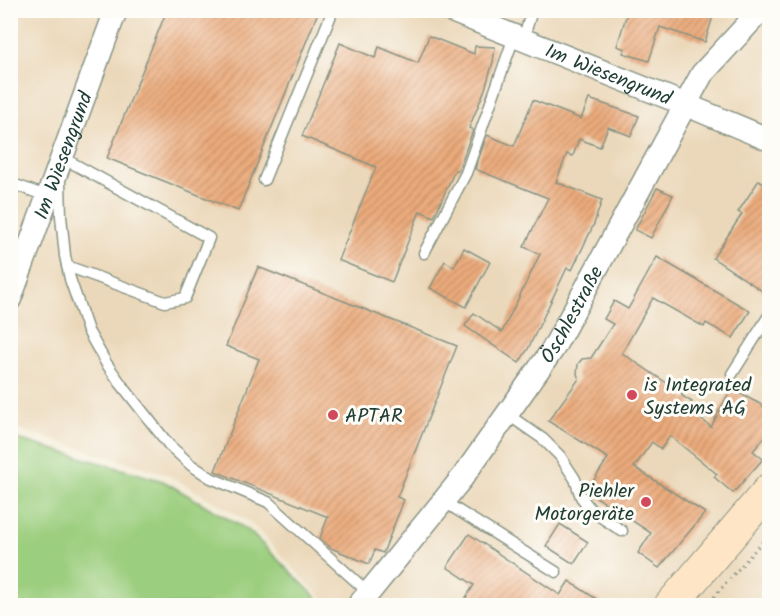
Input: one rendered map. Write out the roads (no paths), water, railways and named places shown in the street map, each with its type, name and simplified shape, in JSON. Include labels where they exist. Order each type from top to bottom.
[{"type":"street","name":"Im Wiesengrund","points":[[10,300],[116,10]]},
{"type":"street","name":"Im Wiesengrund","points":[[449,10],[770,140]]},
{"type":"street","name":"Öschlestraße","points":[[363,599],[462,478],[553,349],[702,74],[761,10]]},
{"type":"street","points":[[670,606],[770,489]]},
{"type":"lane","points":[[264,180],[333,10]]},
{"type":"lane","points":[[424,253],[466,173],[532,10]]},
{"type":"lane","points":[[67,266],[165,302],[185,298],[209,238],[63,158],[60,188],[61,216],[67,266],[88,332],[106,363],[169,445],[211,478],[268,502],[363,599]]},
{"type":"lane","points":[[10,183],[49,197]]},
{"type":"lane","points":[[732,374],[770,314]]},
{"type":"lane","points":[[507,414],[543,439],[560,456],[575,479],[581,497],[592,511],[622,531]]},
{"type":"lane","points":[[443,501],[556,573]]},
{"type":"place","name":"is Integrated Systems AG","points":[[632,395]]},
{"type":"place","name":"APTAR","points":[[333,415]]},
{"type":"place","name":"Piehler Motorgeräte","points":[[646,502]]}]
